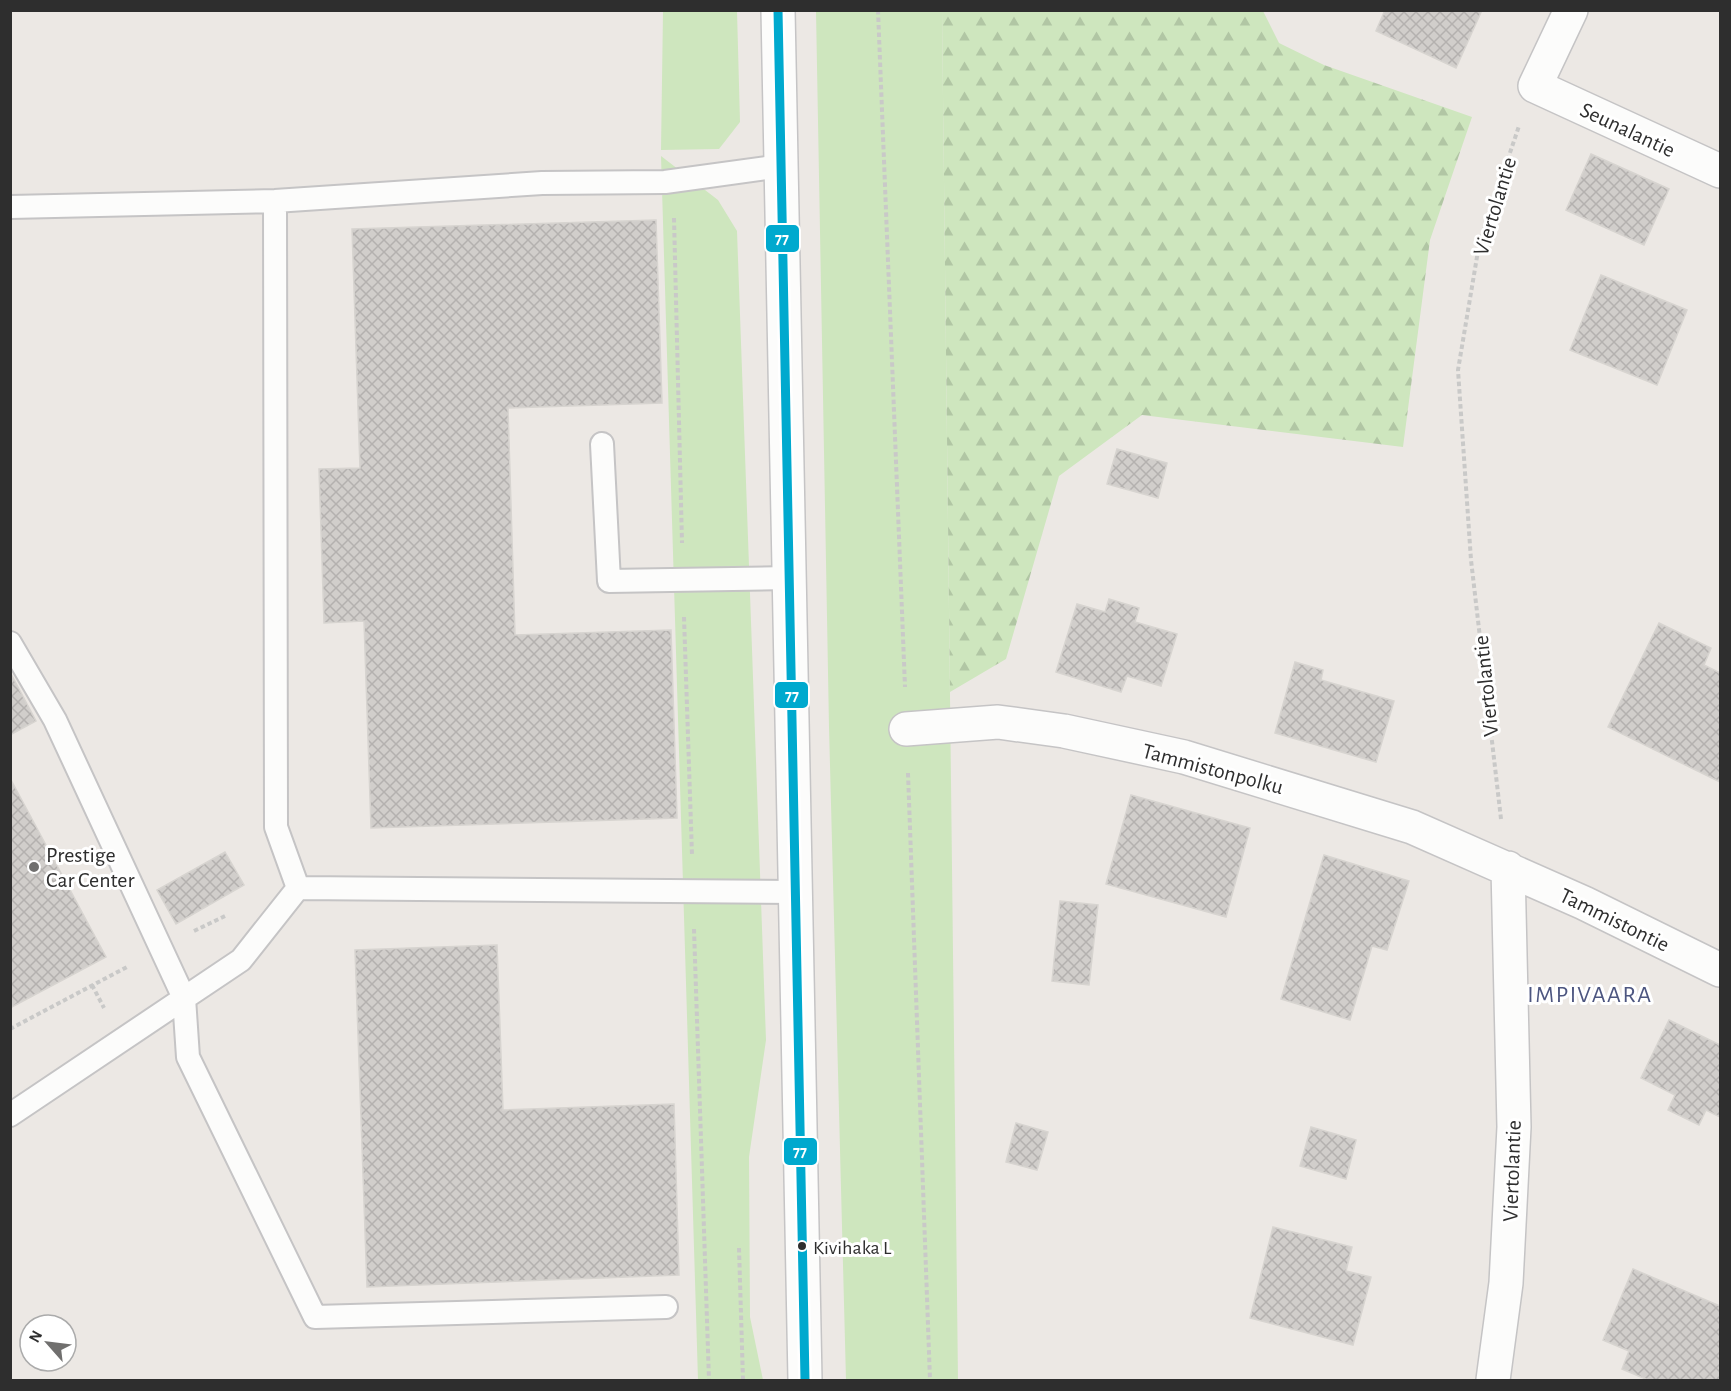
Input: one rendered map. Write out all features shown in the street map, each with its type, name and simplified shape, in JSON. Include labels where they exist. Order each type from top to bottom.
[{"type":"street","points":[[778,10],[805,1380]]},
{"type":"street","points":[[1535,86],[1571,10]]},
{"type":"street","name":"Seunalantie","points":[[1535,86],[1720,171]]},
{"type":"street","name":"Tammistonpolku","points":[[906,729],[998,722],[1064,731],[1173,754],[1382,816],[1508,868]]},
{"type":"street","name":"Tammistontie","points":[[1508,868],[1720,970]]},
{"type":"street","name":"Viertolantie","points":[[1493,1380],[1506,1283],[1514,1127],[1508,868]]},
{"type":"lane","points":[[10,207],[275,201],[542,183],[674,180],[781,166]]},
{"type":"lane","points":[[275,201],[276,827],[298,888]]},
{"type":"lane","points":[[602,444],[609,581],[789,578]]},
{"type":"lane","points":[[10,643],[54,720],[184,998],[188,1057],[315,1317],[666,1307]]},
{"type":"lane","points":[[298,888],[796,892]]},
{"type":"lane","points":[[10,1115],[241,960],[298,888]]},
{"type":"path","name":"Viertolantie","points":[[1508,868],[1471,560],[1458,370],[1479,245],[1535,86]]},
{"type":"path","points":[[674,180],[683,580],[710,1380]]},
{"type":"path","points":[[740,1248],[743,1380]]},
{"type":"green space","points":[[663,11],[737,11],[740,122],[719,149],[661,150]]},
{"type":"green space","points":[[816,11],[942,11],[958,1380],[846,1380],[829,727]]},
{"type":"green space","points":[[942,11],[1263,11],[1279,43],[1324,65],[1472,117],[1430,240],[1403,447],[1142,415],[1059,476],[1006,659],[950,692]]},
{"type":"green space","points":[[661,156],[718,200],[737,231],[766,1040],[749,1157],[750,1317],[763,1380],[698,1380]]},
{"type":"building","points":[[1385,10],[1482,10],[1456,68],[1376,31]]},
{"type":"building","points":[[1591,154],[1669,189],[1644,245],[1566,210]]},
{"type":"building","points":[[656,220],[662,403],[508,408],[515,635],[671,630],[677,818],[371,828],[364,621],[324,623],[319,469],[360,468],[352,229]]},
{"type":"building","points":[[1601,275],[1687,310],[1657,385],[1570,350]]},
{"type":"building","points":[[1117,449],[1167,463],[1158,498],[1107,484]]},
{"type":"building","points":[[1109,599],[1139,608],[1135,622],[1177,634],[1161,686],[1127,676],[1121,692],[1056,672],[1077,604],[1105,612]]},
{"type":"building","points":[[1659,623],[1711,648],[1704,665],[1720,673],[1720,782],[1608,727]]},
{"type":"building","points":[[1295,662],[1323,670],[1321,680],[1394,701],[1376,762],[1275,733]]},
{"type":"building","points":[[10,672],[36,721],[10,735]]},
{"type":"building","name":"Prestige Car Center","points":[[10,778],[106,957],[10,1008]]},
{"type":"building","points":[[1131,795],[1250,828],[1226,917],[1106,884]]},
{"type":"building","points":[[225,852],[244,885],[176,924],[157,890]]},
{"type":"building","points":[[1324,855],[1409,881],[1387,950],[1372,946],[1350,1020],[1281,999]]},
{"type":"building","points":[[1060,901],[1098,905],[1089,985],[1052,981]]},
{"type":"building","points":[[497,945],[503,1110],[674,1104],[679,1275],[367,1287],[355,950]]},
{"type":"building","points":[[1669,1020],[1720,1045],[1720,1117],[1706,1110],[1699,1125],[1668,1110],[1675,1095],[1641,1078]]},
{"type":"building","points":[[1016,1123],[1048,1132],[1037,1170],[1006,1162]]},
{"type":"building","points":[[1311,1127],[1356,1140],[1346,1179],[1300,1166]]},
{"type":"building","points":[[1273,1227],[1352,1247],[1346,1271],[1371,1277],[1353,1345],[1250,1318]]},
{"type":"building","points":[[1633,1269],[1720,1306],[1720,1380],[1648,1380],[1622,1369],[1629,1351],[1603,1340]]},
{"type":"transit line","name":"77","points":[[778,10],[805,1380]]},
{"type":"place","name":"Prestige Car Center","points":[[34,867]]},
{"type":"place","name":"Kivihaka L","points":[[802,1246]]},
{"type":"district","name":"IMPIVAARA","points":[[1590,994]]}]
